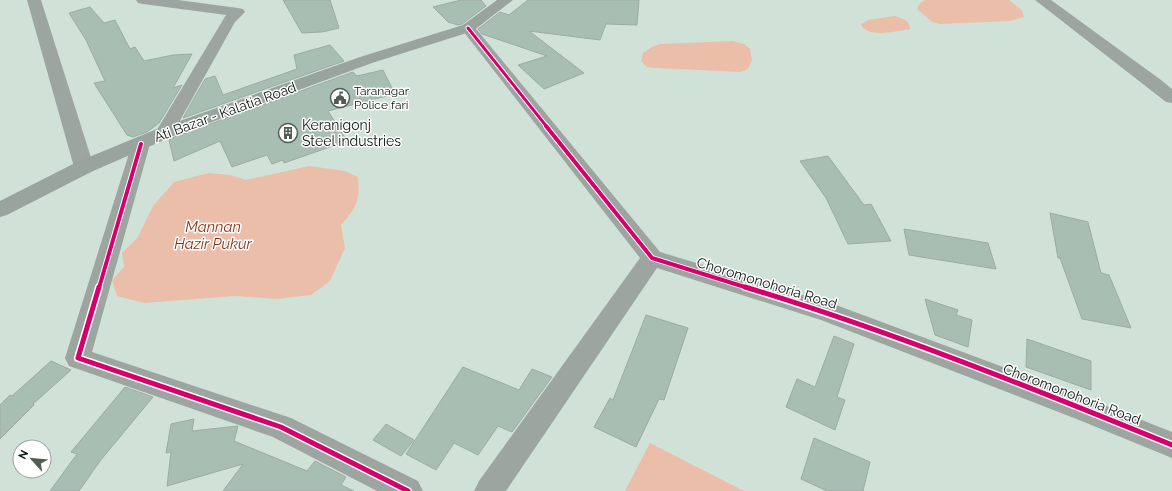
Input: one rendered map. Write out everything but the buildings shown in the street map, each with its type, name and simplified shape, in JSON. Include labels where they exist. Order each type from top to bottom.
[{"type":"main road","points":[[462,30],[506,0]]},
{"type":"main road","name":"Ati Bazar - Kalatia Road","points":[[0,210],[84,167],[164,133],[366,60],[462,30]]},
{"type":"street","points":[[34,0],[84,167]]},
{"type":"street","points":[[143,0],[234,16]]},
{"type":"street","points":[[164,133],[234,16],[247,0]]},
{"type":"street","points":[[1042,0],[1156,84],[1172,98]]},
{"type":"street","points":[[462,30],[652,258],[489,491]]},
{"type":"street","points":[[141,144],[78,358],[281,427],[408,491]]},
{"type":"street","name":"Choromonohoria Road","points":[[652,258],[827,312],[1089,411],[1172,445]]},
{"type":"water","points":[[925,0],[1009,0],[1022,10],[1024,17],[1010,21],[940,24],[932,22],[917,9],[920,3]]},
{"type":"water","points":[[895,16],[907,22],[910,29],[875,33],[864,29],[861,24],[868,20]]},
{"type":"water","points":[[733,41],[744,44],[750,49],[752,60],[748,69],[740,72],[647,67],[641,61],[643,53],[660,44]]},
{"type":"water","name":"Mannan Hazir Pukur","points":[[309,166],[345,171],[358,177],[358,198],[351,213],[341,225],[345,248],[330,281],[311,295],[277,299],[235,296],[144,303],[117,296],[112,280],[124,267],[122,253],[138,237],[153,206],[174,182],[209,173],[231,175],[246,180]]},
{"type":"water","points":[[650,443],[744,491],[625,491]]},
{"type":"cycle path","points":[[468,28],[652,258],[827,312],[1089,411],[1172,445]]},
{"type":"cycle path","points":[[141,144],[78,358],[281,427],[408,491]]},
{"type":"place","name":"Taranagar Police fari","points":[[340,98]]},
{"type":"place","name":"Keranigonj Steel industries","points":[[288,133]]}]
